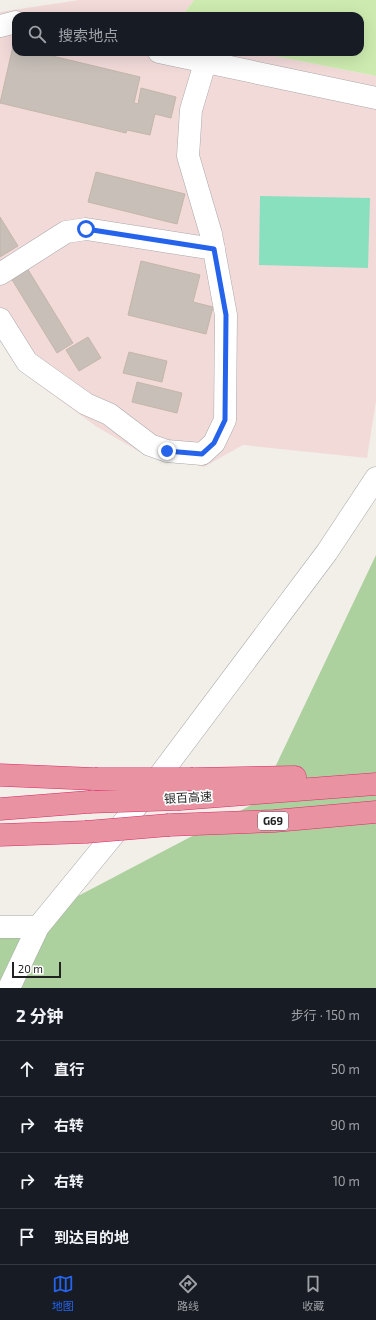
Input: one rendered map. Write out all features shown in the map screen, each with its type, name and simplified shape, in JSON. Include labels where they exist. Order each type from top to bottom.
[{"type":"highway","points":[[0,775],[193,779],[376,776]]},
{"type":"highway","name":"银百高速","points":[[0,809],[89,802],[180,799],[376,784]]},
{"type":"highway","name":"G69","points":[[0,835],[86,832],[169,825],[274,821],[376,812]]},
{"type":"street","points":[[0,26],[12,23]]},
{"type":"street","points":[[177,56],[376,98]]},
{"type":"street","points":[[0,319],[27,362],[86,404],[109,414],[150,445],[167,451],[202,454],[214,443],[225,420],[226,315],[214,249],[188,156],[191,110],[205,62]]},
{"type":"street","points":[[0,274],[66,232],[86,229],[214,249]]},
{"type":"street","points":[[10,988],[38,927],[133,810],[327,552],[360,505],[376,478]]},
{"type":"street","points":[[0,927],[38,927]]},
{"type":"shaded area","points":[[79,0],[194,0],[185,12],[12,12],[12,56],[274,56],[376,76],[376,401],[367,458],[243,445],[204,467],[140,452],[97,427],[24,374],[0,338],[0,12]]},
{"type":"green space","points":[[194,0],[376,0],[376,76],[274,56],[364,56],[364,12],[185,12]]},
{"type":"green space","points":[[260,196],[370,198],[368,268],[259,265]]},
{"type":"green space","points":[[376,555],[376,988],[0,988],[0,937],[259,801]]},
{"type":"building","points":[[12,50],[12,56],[53,56],[140,77],[134,103],[138,104],[141,88],[176,97],[171,118],[155,114],[150,135],[127,130],[126,133],[0,103]]},
{"type":"building","points":[[96,172],[185,194],[177,224],[88,202]]},
{"type":"building","points":[[0,217],[18,246],[0,257]]},
{"type":"building","points":[[141,261],[200,275],[193,302],[213,307],[206,334],[128,315]]},
{"type":"building","points":[[27,268],[73,343],[57,353],[11,278]]},
{"type":"building","points":[[88,337],[101,358],[79,371],[66,350]]},
{"type":"building","points":[[129,352],[167,361],[162,382],[123,373]]},
{"type":"building","points":[[137,382],[182,393],[177,413],[132,402]]},
{"type":"route","points":[[86,229],[214,249],[226,315],[225,420],[214,443],[202,454],[167,451]]}]
